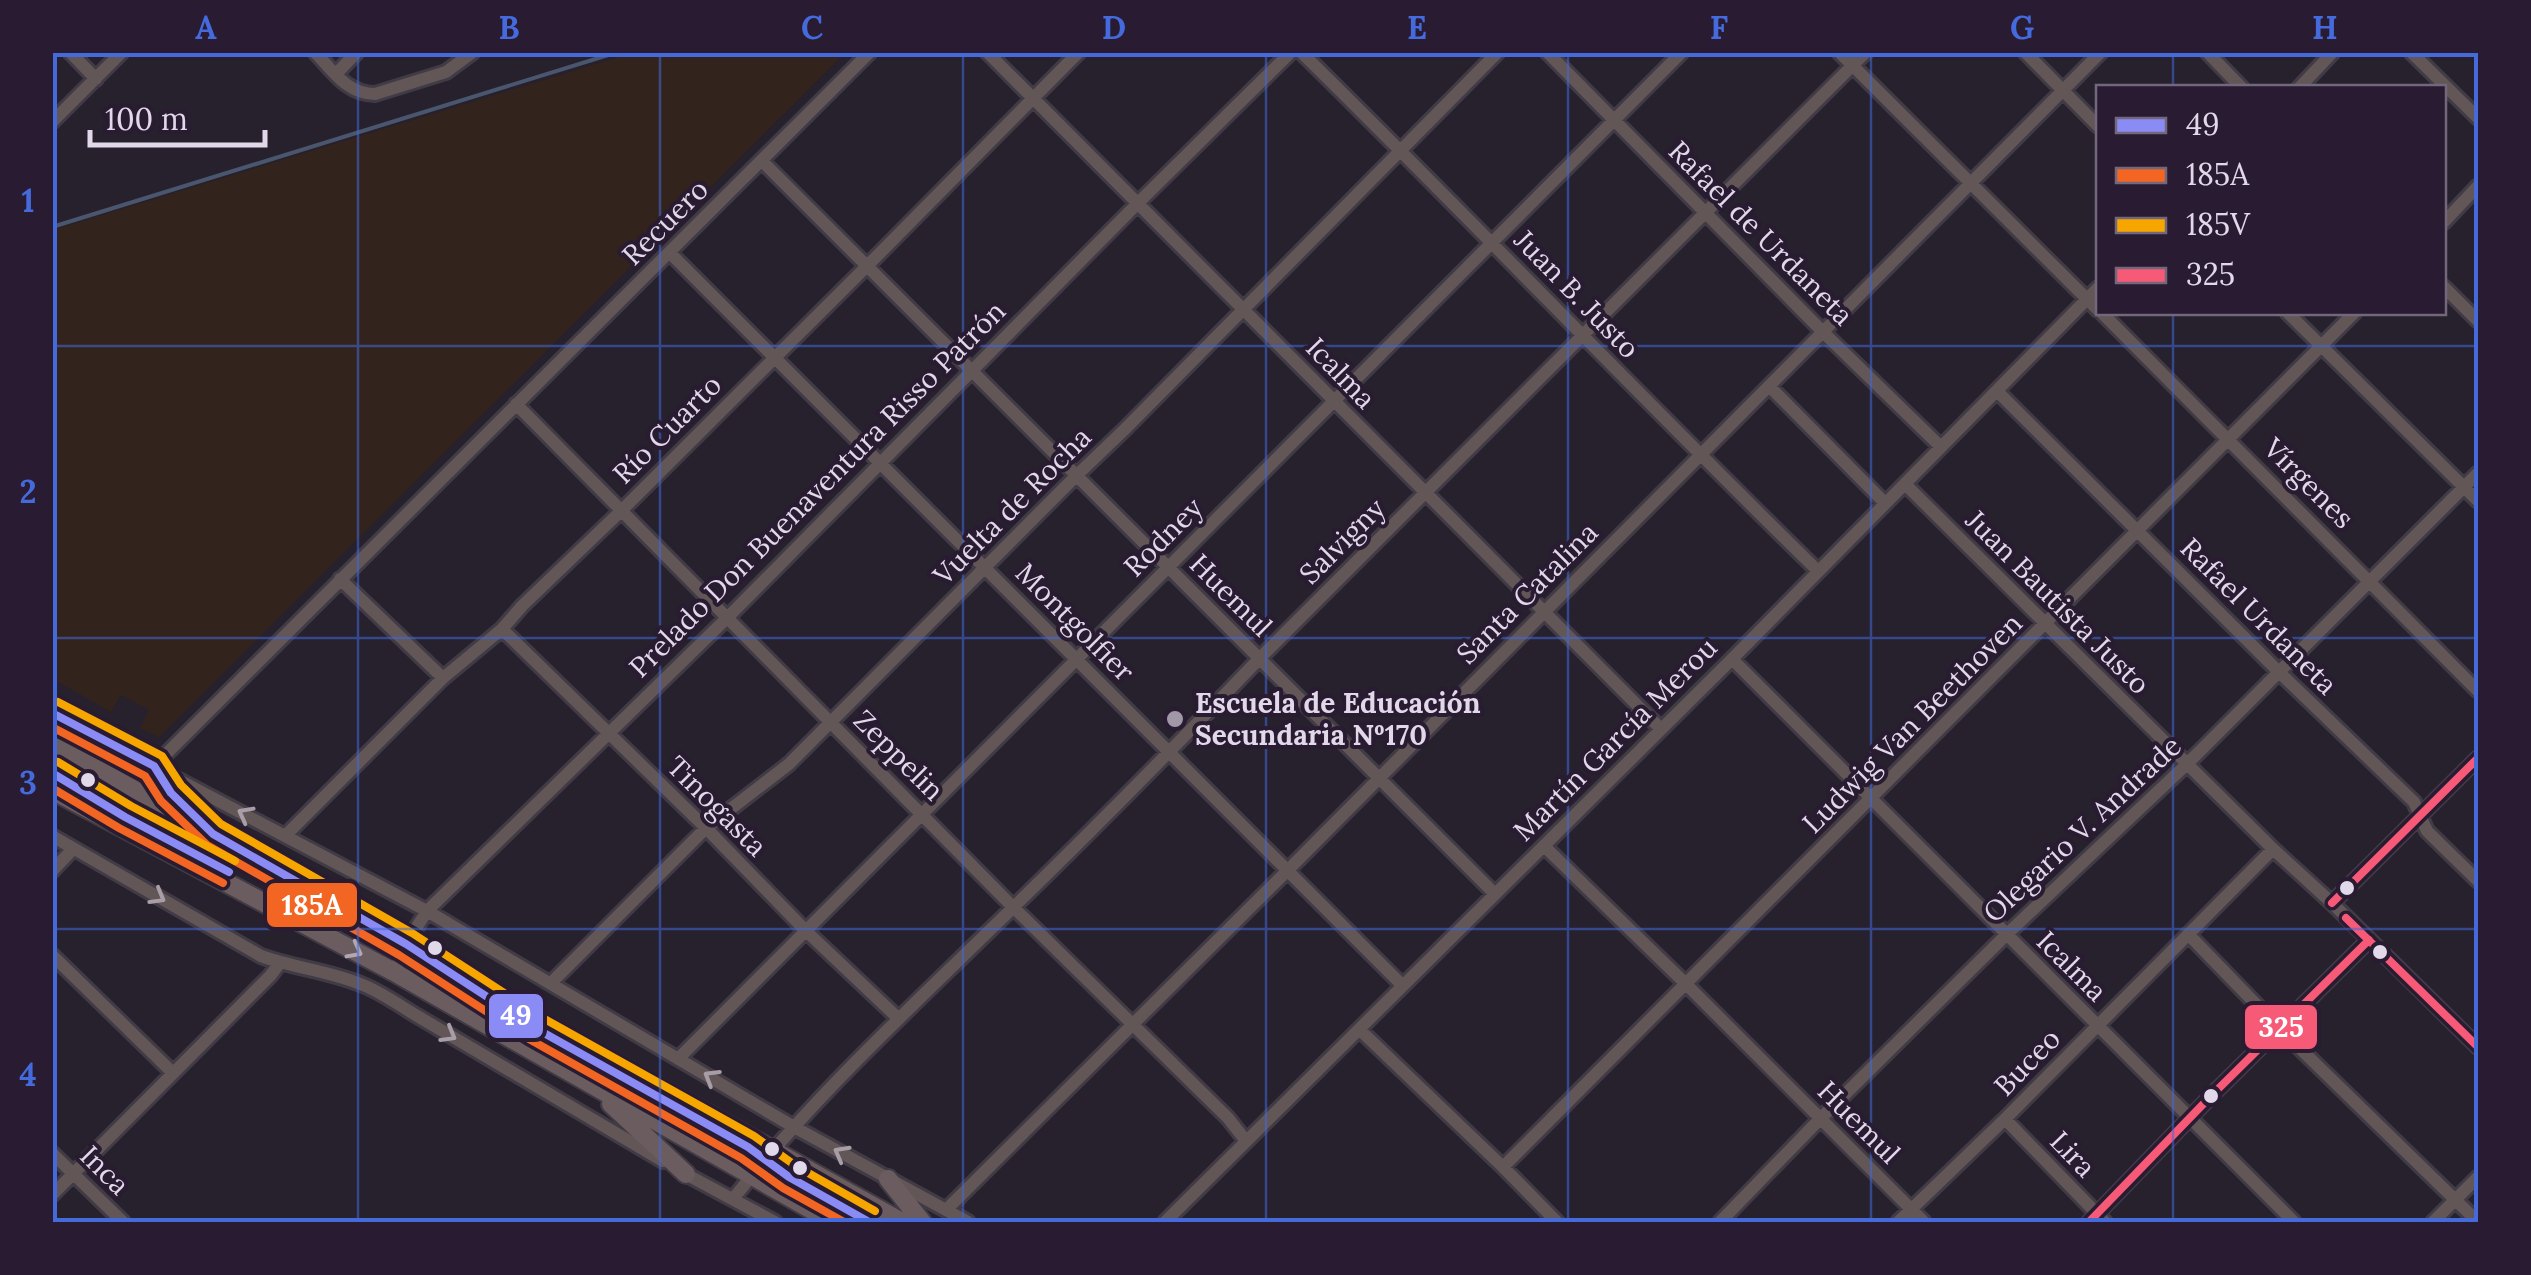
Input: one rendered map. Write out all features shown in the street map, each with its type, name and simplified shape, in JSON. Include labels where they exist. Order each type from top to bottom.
[{"type":"highway","points":[[52,743],[902,1222]]},
{"type":"highway","points":[[154,766],[171,793],[213,834]]},
{"type":"highway","points":[[52,790],[394,972],[834,1222]]},
{"type":"highway","points":[[589,1083],[686,1174]]},
{"type":"highway","points":[[888,1178],[922,1222]]},
{"type":"street","points":[[70,52],[96,79]]},
{"type":"street","points":[[52,122],[122,52]]},
{"type":"street","points":[[315,52],[355,92],[375,94],[446,72],[472,52]]},
{"type":"street","points":[[336,74],[358,52]]},
{"type":"street","name":"Recuero","points":[[154,766],[870,52]]},
{"type":"street","name":"Icalma","points":[[987,52],[1660,729]]},
{"type":"street","name":"Río Cuarto","points":[[286,835],[443,678],[502,628],[621,511],[1078,52]]},
{"type":"street","name":"Prelado Don Buenaventura Risso Patrón","points":[[394,972],[427,912],[1291,52]]},
{"type":"street","name":"Juan B. Justo","points":[[1302,52],[1817,570]]},
{"type":"street","name":"Vuelta de Rocha","points":[[551,983],[706,828],[789,764],[1498,52]]},
{"type":"street","name":"Rafael de Urdaneta","points":[[1547,52],[1941,447]]},
{"type":"street","name":"Rodney","points":[[680,1058],[1682,52]]},
{"type":"street","name":"Vírgenes","points":[[1840,52],[2096,307]]},
{"type":"street","name":"Salvigny","points":[[732,1198],[773,1149],[898,1018],[1170,752],[1259,658],[1866,52]]},
{"type":"street","points":[[2025,52],[2096,124]]},
{"type":"street","name":"Santa Catalina","points":[[946,1210],[2101,52]]},
{"type":"street","points":[[2208,52],[2239,85]]},
{"type":"street","points":[[2302,85],[2333,52]]},
{"type":"street","points":[[2411,52],[2444,85]]},
{"type":"street","points":[[2446,86],[2478,118]]},
{"type":"street","name":"Huemul","points":[[762,161],[1495,894]]},
{"type":"street","points":[[2446,220],[2478,186]]},
{"type":"street","name":"Montgolfier","points":[[670,253],[1402,985]]},
{"type":"street","points":[[2446,289],[2478,321]]},
{"type":"street","name":"Martín García Merou","points":[[1164,1222],[1732,659],[2096,290]]},
{"type":"street","name":"Vírgenes","points":[[2104,315],[2478,691]]},
{"type":"street","points":[[2290,315],[2478,501]]},
{"type":"street","name":"Ludwig Van Beethoven","points":[[1503,1167],[2352,315]]},
{"type":"street","points":[[1770,387],[1885,503]]},
{"type":"street","name":"Rafael Urdaneta","points":[[1997,391],[2414,802],[2427,831],[2478,881]]},
{"type":"street","name":"Zeppelin","points":[[516,404],[1012,906],[1228,1118],[1246,1141]]},
{"type":"street","name":"Olegario V. Andrade","points":[[1720,1222],[2006,935],[2280,673],[2478,473]]},
{"type":"street","name":"Juan Bautista Justo","points":[[1904,484],[2478,1047]]},
{"type":"street","points":[[340,580],[443,678]]},
{"type":"street","name":"Tinogasta","points":[[502,628],[898,1018]]},
{"type":"street","name":"Icalma","points":[[1732,659],[2294,1222]]},
{"type":"street","points":[[52,714],[427,912],[794,1127],[968,1222]]},
{"type":"street","points":[[2332,903],[2478,758]]},
{"type":"street","points":[[52,836],[250,950],[280,963],[350,980],[389,998],[774,1222]]},
{"type":"street","name":"Huemul","points":[[1544,846],[1924,1222]]},
{"type":"street","points":[[52,871],[73,849]]},
{"type":"street","name":"Buceo","points":[[1898,1222],[2006,1120],[2273,850]]},
{"type":"street","points":[[2188,934],[2478,1222]]},
{"type":"street","points":[[2097,1220],[2369,940]]},
{"type":"street","points":[[52,955],[172,1072]]},
{"type":"street","points":[[52,1194],[280,963]]},
{"type":"street","points":[[1360,1030],[1556,1222]]},
{"type":"street","name":"Lira","points":[[2006,1120],[2097,1220]]},
{"type":"street","name":"Inca","points":[[52,1152],[122,1222]]},
{"type":"street","points":[[2433,1222],[2478,1177]]},
{"type":"shaded area","points":[[632,53],[845,53],[159,737],[140,728],[149,710],[121,695],[111,712],[53,679],[53,230]]},
{"type":"waterway","points":[[52,227],[618,52]]},
{"type":"transit line","name":"185V","points":[[58,702],[162,756],[181,785],[221,824],[412,933],[541,1017],[754,1136],[796,1166],[875,1211]]},
{"type":"transit line","name":"49","points":[[52,713],[154,766],[171,793],[213,834],[406,944],[535,1028],[748,1147],[789,1177],[869,1222]]},
{"type":"transit line","name":"185A","points":[[52,727],[145,776],[161,801],[207,845],[399,955],[529,1039],[741,1158],[783,1188],[844,1222]]},
{"type":"transit line","name":"325","points":[[2332,903],[2478,758]]},
{"type":"transit line","name":"185V","points":[[58,762],[235,861]]},
{"type":"transit line","name":"49","points":[[52,773],[229,872]]},
{"type":"transit line","name":"185A","points":[[52,788],[223,883]]},
{"type":"transit line","name":"325","points":[[2346,918],[2478,1047]]},
{"type":"transit line","name":"325","points":[[2089,1222],[2369,940]]},
{"type":"place","name":"Escuela de Educación Secundaria Nº170","points":[[1175,719]]}]
